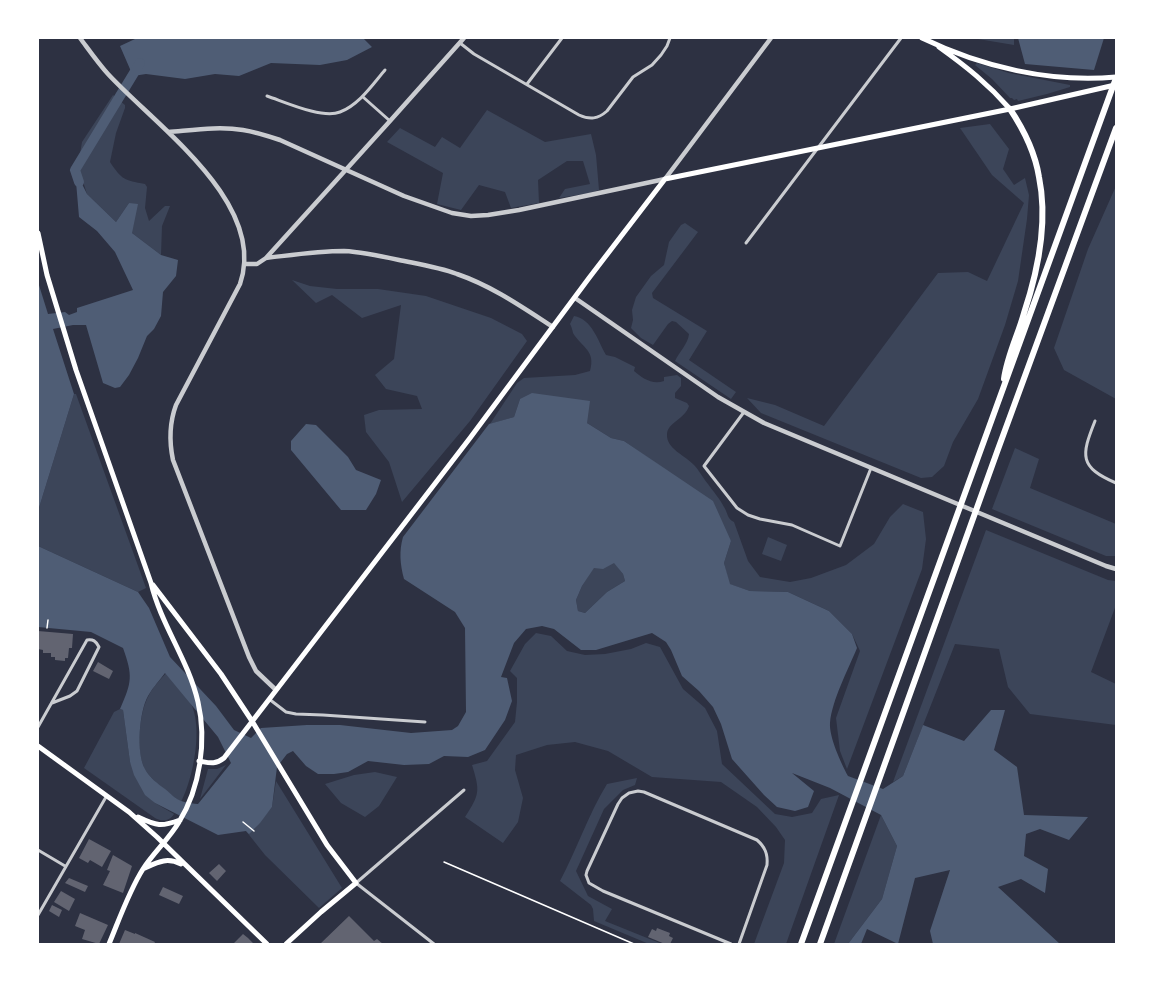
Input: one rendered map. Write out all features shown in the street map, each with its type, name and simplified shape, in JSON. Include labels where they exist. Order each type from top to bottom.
[{"type":"highway","points":[[801,945],[1116,78]]},
{"type":"highway","points":[[1004,386],[1006,367],[1034,275],[1042,217],[1041,189],[1036,165],[1028,141],[1010,109]]},
{"type":"highway","points":[[820,945],[1116,128]]},
{"type":"main road","points":[[922,38],[980,61],[1009,69],[1035,74],[1097,79],[1116,78]]},
{"type":"main road","points":[[933,43],[972,71],[1010,109]]},
{"type":"main road","points":[[199,761],[218,763],[224,758],[470,438],[664,179],[1010,109],[1116,84]]},
{"type":"main road","points":[[38,233],[68,345],[154,593],[189,672],[198,701],[202,729],[196,782],[189,802],[181,819],[143,869],[110,945]]},
{"type":"main road","points":[[151,583],[202,647],[252,721],[327,845],[356,883],[286,945]]},
{"type":"main road","points":[[38,746],[129,812],[267,945]]},
{"type":"main road","points":[[129,812],[161,825],[169,825],[181,819]]},
{"type":"main road","points":[[143,869],[161,860],[177,862],[190,869]]},
{"type":"street","points":[[81,38],[106,73],[200,164],[222,194],[240,230],[245,246],[244,275],[176,405],[171,424],[170,446],[173,460],[249,657],[256,671],[276,690]]},
{"type":"street","points":[[246,264],[257,264],[266,258],[464,38]]},
{"type":"street","points":[[527,84],[562,38]]},
{"type":"street","points":[[460,43],[474,54],[579,115],[593,118],[608,111],[633,77],[657,60],[670,38]]},
{"type":"street","points":[[168,132],[223,129],[260,133],[433,207],[471,216],[488,215],[664,179],[771,38]]},
{"type":"street","points":[[746,243],[901,38]]},
{"type":"street","points":[[267,96],[318,113],[339,112],[350,107],[386,70]]},
{"type":"street","points":[[362,96],[390,122]]},
{"type":"street","points":[[266,258],[344,251],[427,266],[478,282],[553,327]]},
{"type":"street","points":[[574,298],[718,397],[764,423],[1116,569]]},
{"type":"street","points":[[744,412],[704,466],[737,508],[748,515],[792,525],[840,546],[871,468]]},
{"type":"street","points":[[1095,422],[1085,449],[1087,459],[1092,469],[1102,477],[1116,483]]},
{"type":"street","points":[[38,728],[87,640],[96,642],[99,647],[77,691],[52,703]]},
{"type":"street","points":[[269,699],[286,712],[296,714],[424,722]]},
{"type":"street","points":[[434,945],[356,883],[464,790]]},
{"type":"street","points":[[731,945],[589,883],[587,871],[618,804],[629,793],[644,792],[757,840],[764,847],[767,853],[767,865],[739,945]]},
{"type":"street","points":[[38,915],[107,796]]},
{"type":"street","points":[[38,850],[65,866]]},
{"type":"path","points":[[47,628],[48,620]]},
{"type":"path","points":[[243,822],[254,831]]},
{"type":"path","points":[[444,862],[634,945]]},
{"type":"shaded area","points":[[363,38],[372,47],[347,60],[320,65],[271,63],[239,76],[215,74],[185,79],[146,74],[133,76],[120,46],[135,39]]},
{"type":"shaded area","points":[[974,38],[1014,38],[1014,45],[978,39]]},
{"type":"shaded area","points":[[1018,38],[1104,38],[1094,70],[1025,64]]},
{"type":"shaded area","points":[[977,63],[1009,73],[1070,85],[1070,87],[1018,101],[1014,100],[975,65]]},
{"type":"shaded area","points":[[113,95],[125,105],[125,108],[116,133],[110,162],[124,178],[145,184],[147,187],[145,208],[149,221],[165,206],[170,206],[162,226],[161,255],[132,233],[129,203],[116,222],[87,194],[78,166],[82,142]]},
{"type":"shaded area","points":[[487,110],[545,142],[591,134],[596,155],[599,190],[559,198],[565,189],[590,184],[583,161],[567,161],[538,180],[539,203],[511,208],[505,192],[479,185],[461,210],[437,204],[443,173],[387,142],[400,128],[435,147],[442,137],[460,148]]},
{"type":"shaded area","points":[[990,124],[1009,149],[1003,169],[1014,185],[1025,178],[1029,195],[1027,219],[1018,281],[1005,325],[978,399],[953,442],[944,466],[932,477],[921,478],[761,413],[747,398],[775,405],[824,426],[938,273],[968,272],[987,281],[1024,203],[992,175],[960,128]]},
{"type":"shaded area","points":[[75,170],[87,194],[116,222],[129,203],[138,204],[132,233],[161,255],[178,260],[176,276],[163,292],[161,316],[147,336],[129,375],[120,387],[115,388],[103,383],[86,325],[53,329],[74,394],[38,511],[38,282],[48,314],[65,312],[69,315],[77,312],[77,308],[133,290],[115,252],[97,231],[79,217]]},
{"type":"shaded area","points":[[1116,186],[1116,399],[1064,370],[1054,348],[1088,249]]},
{"type":"shaded area","points":[[685,223],[698,232],[652,293],[653,298],[707,331],[689,360],[736,392],[731,399],[675,361],[689,334],[676,322],[672,321],[668,324],[653,345],[631,328],[632,310],[636,297],[651,276],[664,265],[669,242]]},
{"type":"shaded area","points":[[292,280],[310,286],[337,289],[378,289],[426,296],[491,318],[522,334],[527,341],[470,421],[402,502],[389,462],[366,432],[364,415],[379,410],[422,409],[417,396],[386,389],[375,375],[394,359],[401,305],[362,318],[332,295],[316,303]]},
{"type":"shaded area","points":[[574,316],[590,326],[606,355],[635,367],[634,371],[644,378],[655,382],[664,381],[664,377],[677,375],[681,378],[681,386],[675,393],[675,398],[689,406],[668,430],[668,439],[673,448],[696,467],[721,501],[729,518],[734,522],[748,561],[760,577],[790,582],[811,578],[846,565],[874,544],[890,517],[903,504],[923,512],[926,539],[922,569],[847,769],[840,751],[836,718],[860,651],[852,634],[829,611],[788,592],[750,591],[729,584],[724,563],[731,541],[660,466],[624,441],[611,438],[587,423],[520,399],[514,417],[490,424],[517,383],[524,378],[575,375],[590,371],[590,354],[573,333],[570,324]]},
{"type":"shaded area","points":[[532,393],[590,401],[587,423],[611,438],[624,441],[713,501],[731,541],[724,563],[730,584],[750,591],[788,592],[829,611],[852,634],[857,648],[837,695],[830,723],[833,742],[848,776],[883,789],[903,776],[923,725],[964,741],[991,710],[1005,710],[994,750],[1017,767],[1024,815],[1088,817],[1069,840],[1040,829],[1026,834],[1024,856],[1048,869],[1045,893],[1021,879],[998,887],[1060,944],[933,944],[930,931],[950,870],[915,878],[898,944],[867,929],[861,944],[848,944],[882,899],[897,846],[881,815],[830,788],[792,773],[814,791],[808,807],[795,811],[777,807],[732,759],[713,707],[682,676],[666,642],[652,633],[596,650],[581,650],[554,629],[542,626],[526,629],[514,643],[501,677],[507,678],[512,701],[505,720],[485,750],[468,757],[444,756],[429,764],[404,765],[368,761],[348,772],[334,774],[318,774],[306,766],[293,751],[287,754],[277,767],[272,807],[249,834],[246,831],[218,835],[155,803],[145,795],[130,762],[123,710],[120,709],[130,679],[123,648],[91,632],[38,627],[38,546],[138,592],[149,608],[170,657],[216,706],[234,730],[251,738],[261,728],[307,725],[340,725],[411,733],[452,730],[458,726],[466,712],[465,628],[455,612],[404,579],[400,558],[403,537],[489,424],[514,417],[520,399]],"holes":[[[614,563],[623,574],[625,581],[607,592],[585,613],[578,611],[576,600],[594,568],[603,569]],[[165,673],[218,737],[231,763],[198,804],[183,802],[173,796],[151,778],[142,762],[140,753],[142,712],[148,696]]]},
{"type":"shaded area","points":[[74,394],[76,394],[146,588],[138,592],[38,546],[38,511]]},
{"type":"shaded area","points":[[306,424],[316,425],[348,457],[356,470],[381,480],[366,510],[341,510],[291,450],[291,441]]},
{"type":"shaded area","points":[[1015,448],[1039,459],[1030,488],[1116,524],[1116,556],[1106,556],[992,509]]},
{"type":"shaded area","points":[[986,530],[1108,580],[1116,581],[1116,605],[1091,672],[1116,684],[1116,725],[1030,714],[1008,687],[999,649],[955,644],[903,776],[893,782]]},
{"type":"shaded area","points":[[768,537],[787,545],[781,561],[762,554]]},
{"type":"shaded area","points":[[614,562],[625,581],[607,592],[585,613],[578,611],[576,600],[594,567]]},
{"type":"shaded area","points":[[536,633],[551,636],[567,651],[585,655],[631,649],[646,643],[660,647],[683,689],[705,708],[717,731],[722,764],[775,814],[792,817],[812,813],[821,799],[839,795],[786,944],[754,944],[784,863],[785,840],[757,807],[721,782],[652,777],[608,751],[575,742],[547,745],[516,755],[515,770],[523,798],[518,822],[503,843],[465,817],[474,803],[477,792],[472,765],[487,761],[515,722],[517,678],[510,671],[525,644]]},
{"type":"shaded area","points":[[166,673],[190,702],[196,725],[193,767],[181,802],[150,776],[140,754],[141,722],[146,702],[152,689]]},
{"type":"shaded area","points":[[123,710],[130,762],[155,803],[174,814],[168,819],[155,818],[84,768],[114,712]]},
{"type":"shaded area","points":[[226,765],[200,799],[208,769],[217,769]]},
{"type":"shaded area","points":[[375,772],[397,777],[379,806],[365,817],[341,803],[325,784],[354,775]]},
{"type":"shaded area","points":[[637,778],[635,785],[623,790],[604,809],[576,871],[588,896],[612,909],[605,921],[662,944],[649,944],[594,921],[591,905],[560,881],[607,784]]},
{"type":"shaded area","points":[[276,781],[342,888],[319,908],[265,855],[246,831],[254,829],[272,807]]},
{"type":"shaded area","points":[[881,815],[897,846],[882,899],[848,944],[834,944]]},
{"type":"building","points":[[38,631],[73,634],[72,648],[69,648],[68,658],[65,658],[65,661],[55,660],[55,657],[51,657],[51,653],[43,653],[43,650],[38,649]]},
{"type":"building","points":[[98,662],[113,671],[109,679],[93,671]]},
{"type":"building","points":[[89,839],[111,851],[102,867],[90,860],[88,863],[79,858]]},
{"type":"building","points":[[113,855],[132,866],[123,893],[103,885],[110,871],[107,870]]},
{"type":"building","points":[[219,864],[226,871],[217,881],[209,873]]},
{"type":"building","points":[[69,878],[88,886],[85,892],[65,883]]},
{"type":"building","points":[[163,887],[183,896],[179,904],[159,895]]},
{"type":"building","points":[[61,891],[75,899],[69,911],[54,902]]},
{"type":"building","points":[[52,905],[62,910],[59,917],[49,911]]},
{"type":"building","points":[[80,913],[108,925],[99,944],[82,939],[85,930],[75,926]]},
{"type":"building","points":[[349,916],[374,941],[377,939],[383,944],[320,944]]},
{"type":"building","points":[[657,928],[670,933],[669,936],[673,938],[670,944],[648,937],[652,929],[656,931]]},
{"type":"building","points":[[125,930],[155,942],[154,944],[119,944]]},
{"type":"building","points":[[243,934],[248,938],[254,944],[233,944]]},
{"type":"waterway","points":[[79,182],[75,170],[140,63]]}]
